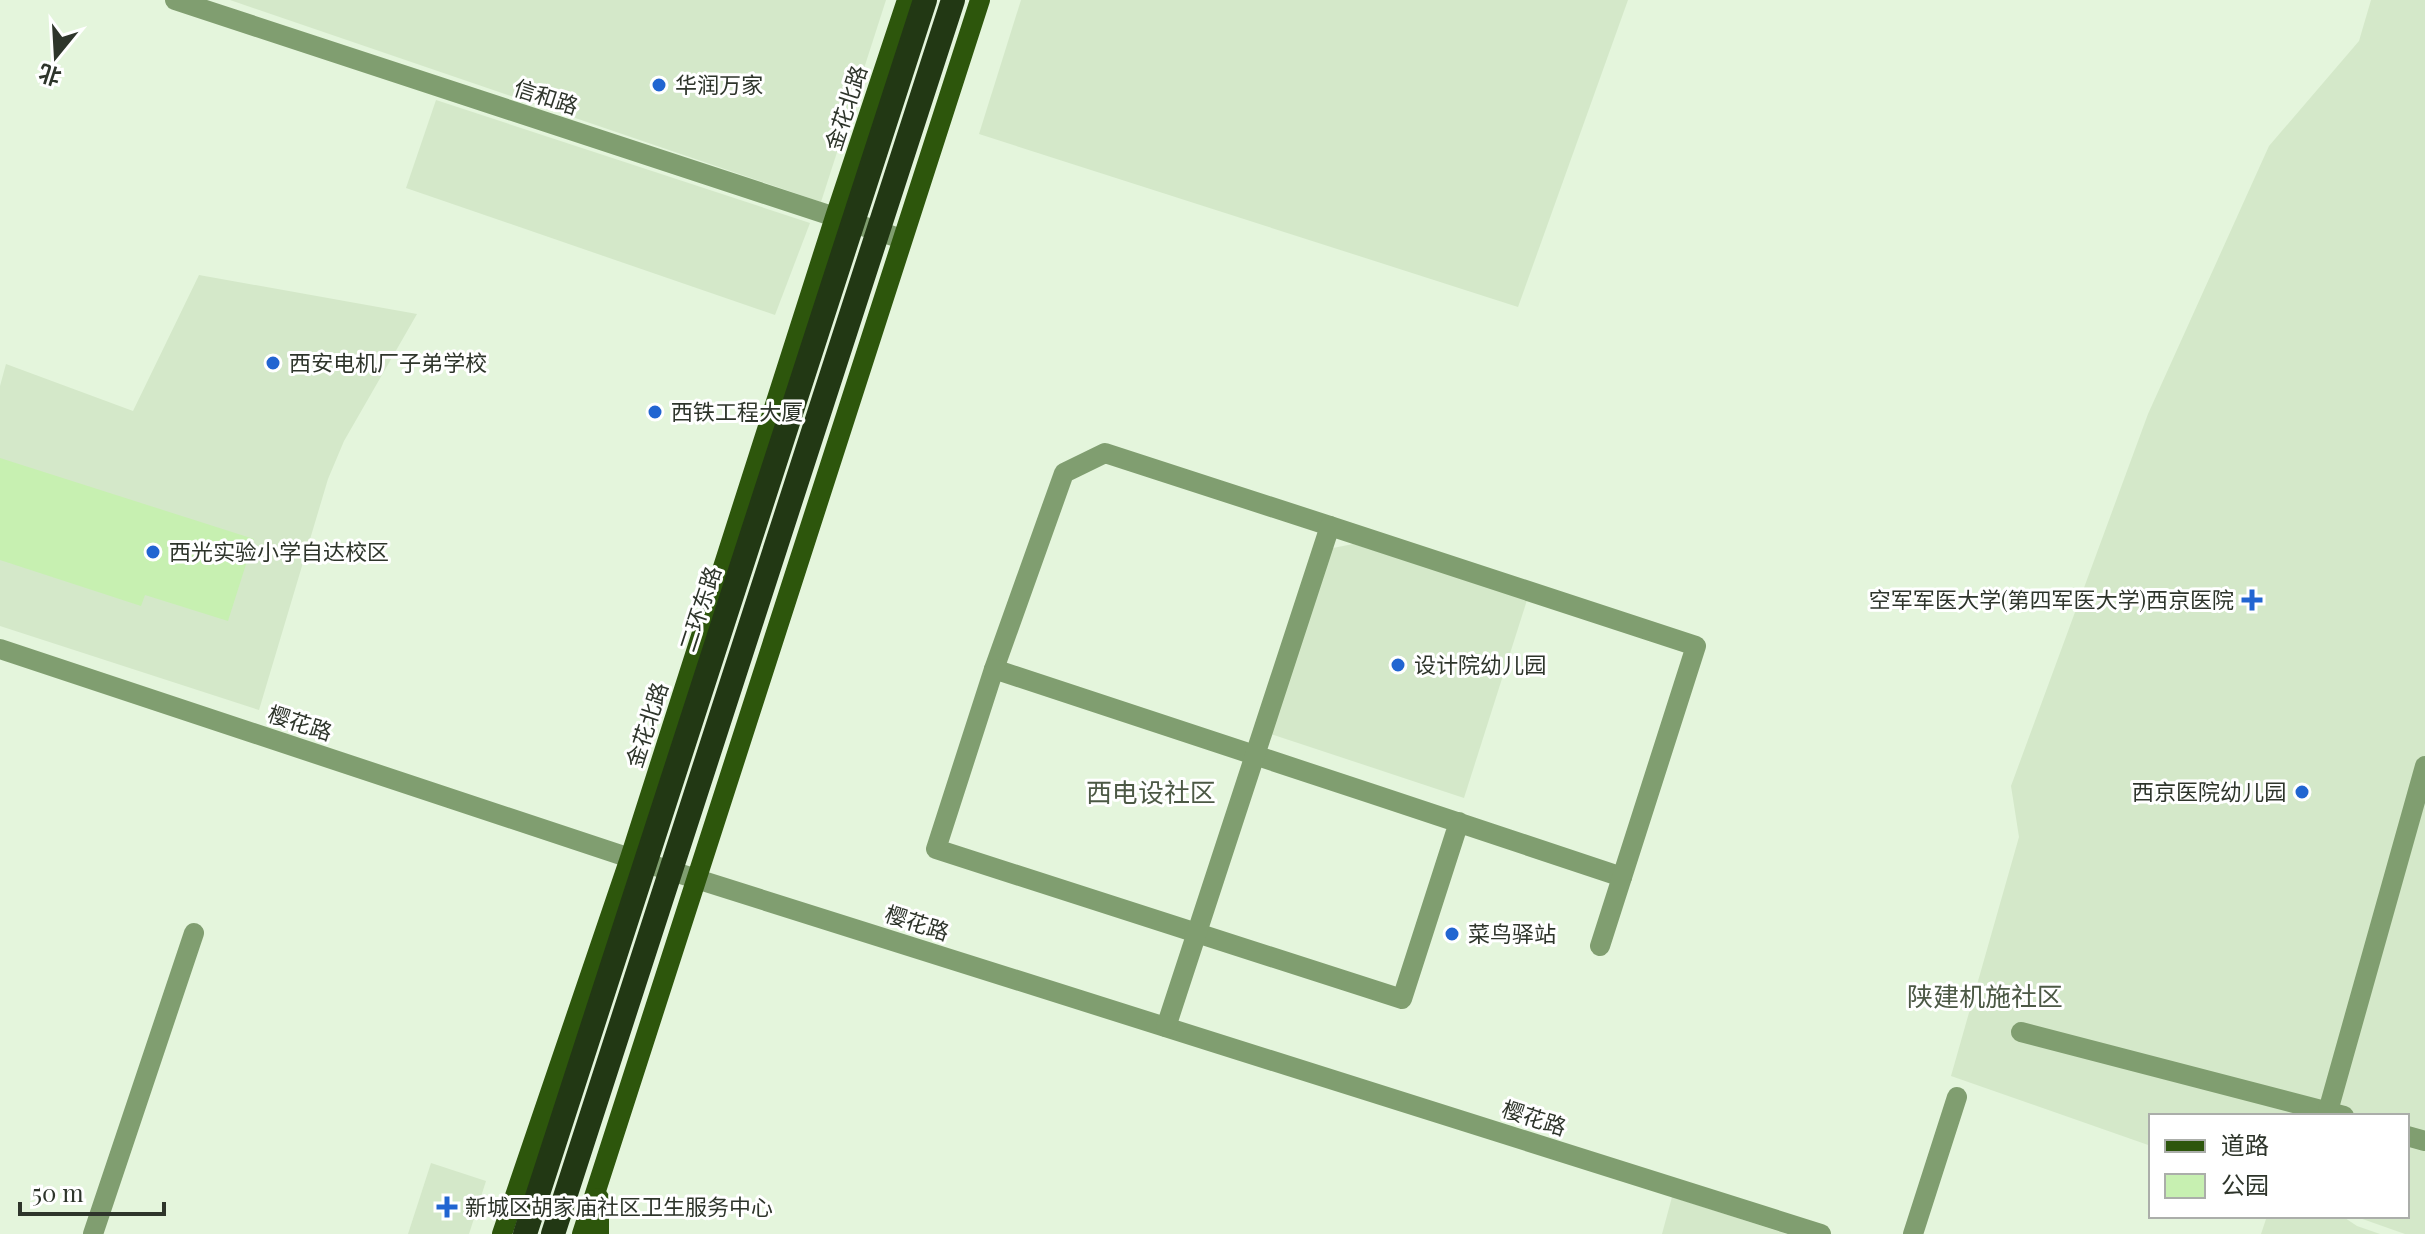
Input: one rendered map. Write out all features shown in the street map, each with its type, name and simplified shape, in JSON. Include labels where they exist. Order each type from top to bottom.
[{"type":"highway","name":"二环东路","points":[[525,1234],[925,0]]},
{"type":"highway","points":[[553,1234],[953,0]]},
{"type":"main road","name":"金花北路","points":[[502,1234],[630,858],[907,0]]},
{"type":"main road","points":[[582,1234],[980,0]]},
{"type":"main road","points":[[599,1234],[599,1193],[603,1169]]},
{"type":"street","name":"信和路","points":[[175,0],[902,239]]},
{"type":"street","points":[[1459,822],[1402,999],[936,849],[994,669],[1064,473],[1105,453],[1696,646],[1600,946]]},
{"type":"street","points":[[1166,1027],[1330,526]]},
{"type":"street","name":"樱花路","points":[[0,649],[630,858],[1821,1234]]},
{"type":"street","points":[[994,669],[1622,877]]},
{"type":"street","points":[[2021,1032],[2336,1113],[2417,828],[2425,766]]},
{"type":"street","points":[[93,1234],[194,933]]},
{"type":"street","points":[[1913,1234],[1957,1097]]},
{"type":"shaded area","points":[[230,0],[886,0],[821,202]]},
{"type":"shaded area","points":[[1021,0],[1628,0],[1518,307],[979,134]]},
{"type":"shaded area","name":"空军军医大学(第四军医大学)西京医院","points":[[2371,0],[2425,0],[2425,1234],[2405,1234],[2360,1218],[2409,1218],[2409,1114],[2149,1114],[2149,1145],[1951,1076],[2019,837],[2011,786],[2148,414],[2269,146],[2359,41]]},
{"type":"shaded area","points":[[436,100],[810,223],[775,315],[406,188]]},
{"type":"shaded area","name":"西光实验小学自达校区","points":[[199,275],[417,314],[344,441],[328,479],[259,710],[0,626],[0,386],[6,364],[133,411]]},
{"type":"shaded area","name":"设计院幼儿园","points":[[1353,544],[1528,597],[1464,798],[1268,733],[1328,549]]},
{"type":"shaded area","name":"新城区胡家庙社区卫生服务中心","points":[[431,1163],[486,1181],[469,1234],[408,1234]]},
{"type":"shaded area","points":[[1672,1197],[1787,1234],[1662,1234]]},
{"type":"shaded area","points":[[2266,1218],[2345,1218],[2380,1234],[2261,1234]]},
{"type":"green space","points":[[0,458],[254,539],[228,621],[145,595],[141,606],[0,560]]},
{"type":"place","name":"华润万家","points":[[659,85]]},
{"type":"place","name":"西安电机厂子弟学校","points":[[273,363]]},
{"type":"place","name":"西铁工程大厦","points":[[655,412]]},
{"type":"place","name":"西光实验小学自达校区","points":[[153,552]]},
{"type":"place","name":"空军军医大学(第四军医大学)西京医院","points":[[2252,600]]},
{"type":"place","name":"设计院幼儿园","points":[[1398,665]]},
{"type":"place","name":"西京医院幼儿园","points":[[2302,792]]},
{"type":"place","name":"菜鸟驿站","points":[[1452,934]]},
{"type":"place","name":"新城区胡家庙社区卫生服务中心","points":[[447,1207]]},
{"type":"district","name":"西电设社区","points":[[1151,793]]},
{"type":"district","name":"陕建机施社区","points":[[1985,997]]}]
